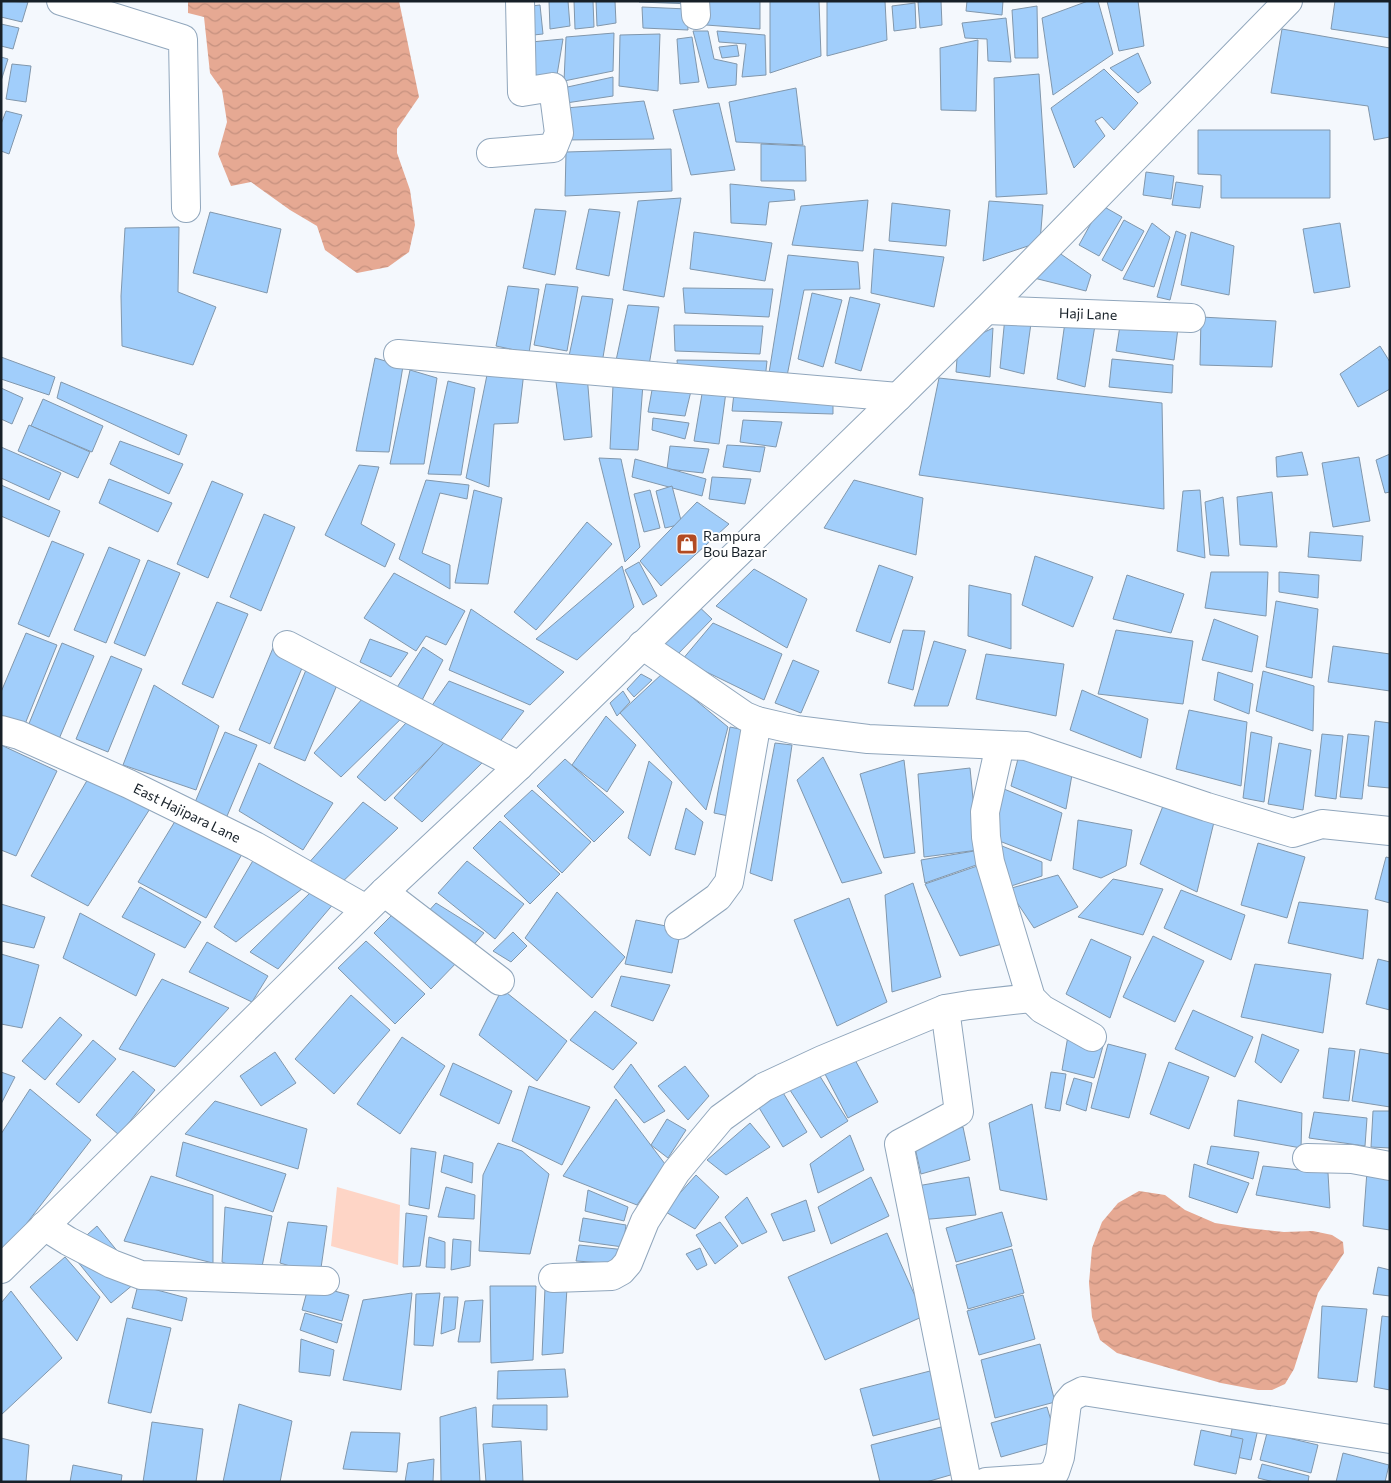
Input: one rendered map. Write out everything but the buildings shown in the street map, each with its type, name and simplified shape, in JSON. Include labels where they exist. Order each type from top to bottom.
[{"type":"street","points":[[61,1],[183,39],[186,208]]},
{"type":"street","points":[[491,152],[553,148],[559,133],[553,87],[522,92],[520,1]]},
{"type":"street","points":[[1,1269],[375,900],[519,766],[898,397],[986,310],[1288,1]]},
{"type":"street","name":"Haji Lane","points":[[986,310],[1191,318]]},
{"type":"street","points":[[398,354],[898,397]]},
{"type":"street","points":[[287,645],[519,766]]},
{"type":"street","points":[[642,645],[745,716],[796,730],[868,739],[1026,746],[1206,807],[1293,833],[1322,824],[1390,831]]},
{"type":"street","points":[[679,925],[718,897],[729,882],[757,720]]},
{"type":"street","name":"East Hajipara Lane","points":[[1,730],[19,735],[375,900],[500,981]]},
{"type":"street","points":[[1000,745],[985,812],[986,837],[990,862],[1031,998],[1042,1009],[1092,1037]]},
{"type":"street","points":[[554,1278],[612,1276],[621,1271],[628,1263],[644,1220],[676,1172],[721,1118],[764,1087],[822,1060],[945,1009],[969,1004],[1031,998]]},
{"type":"street","points":[[945,1009],[959,1112],[899,1144],[967,1482]]},
{"type":"street","points":[[1308,1158],[1352,1158],[1390,1166]]},
{"type":"street","points":[[44,1226],[112,1264],[141,1275],[325,1281]]},
{"type":"street","points":[[986,1482],[1045,1478],[1055,1472],[1060,1457],[1067,1403],[1073,1396],[1083,1391],[1390,1439]]},
{"type":"shaded area","points":[[337,1187],[400,1205],[398,1265],[331,1246]]},
{"type":"water","points":[[188,1],[399,1],[419,97],[397,129],[397,153],[410,190],[415,225],[409,252],[388,267],[357,273],[325,250],[317,226],[290,210],[251,182],[231,186],[218,154],[227,122],[222,90],[210,73],[204,17],[188,13]]},
{"type":"water","points":[[1139,1191],[1165,1195],[1185,1210],[1215,1223],[1284,1232],[1313,1231],[1332,1235],[1343,1242],[1344,1253],[1318,1293],[1294,1369],[1285,1384],[1272,1390],[1258,1390],[1221,1383],[1117,1353],[1100,1340],[1092,1317],[1089,1283],[1092,1248],[1102,1222],[1118,1203]]},
{"type":"place","name":"Rampura Bou Bazar","points":[[687,544]]}]
